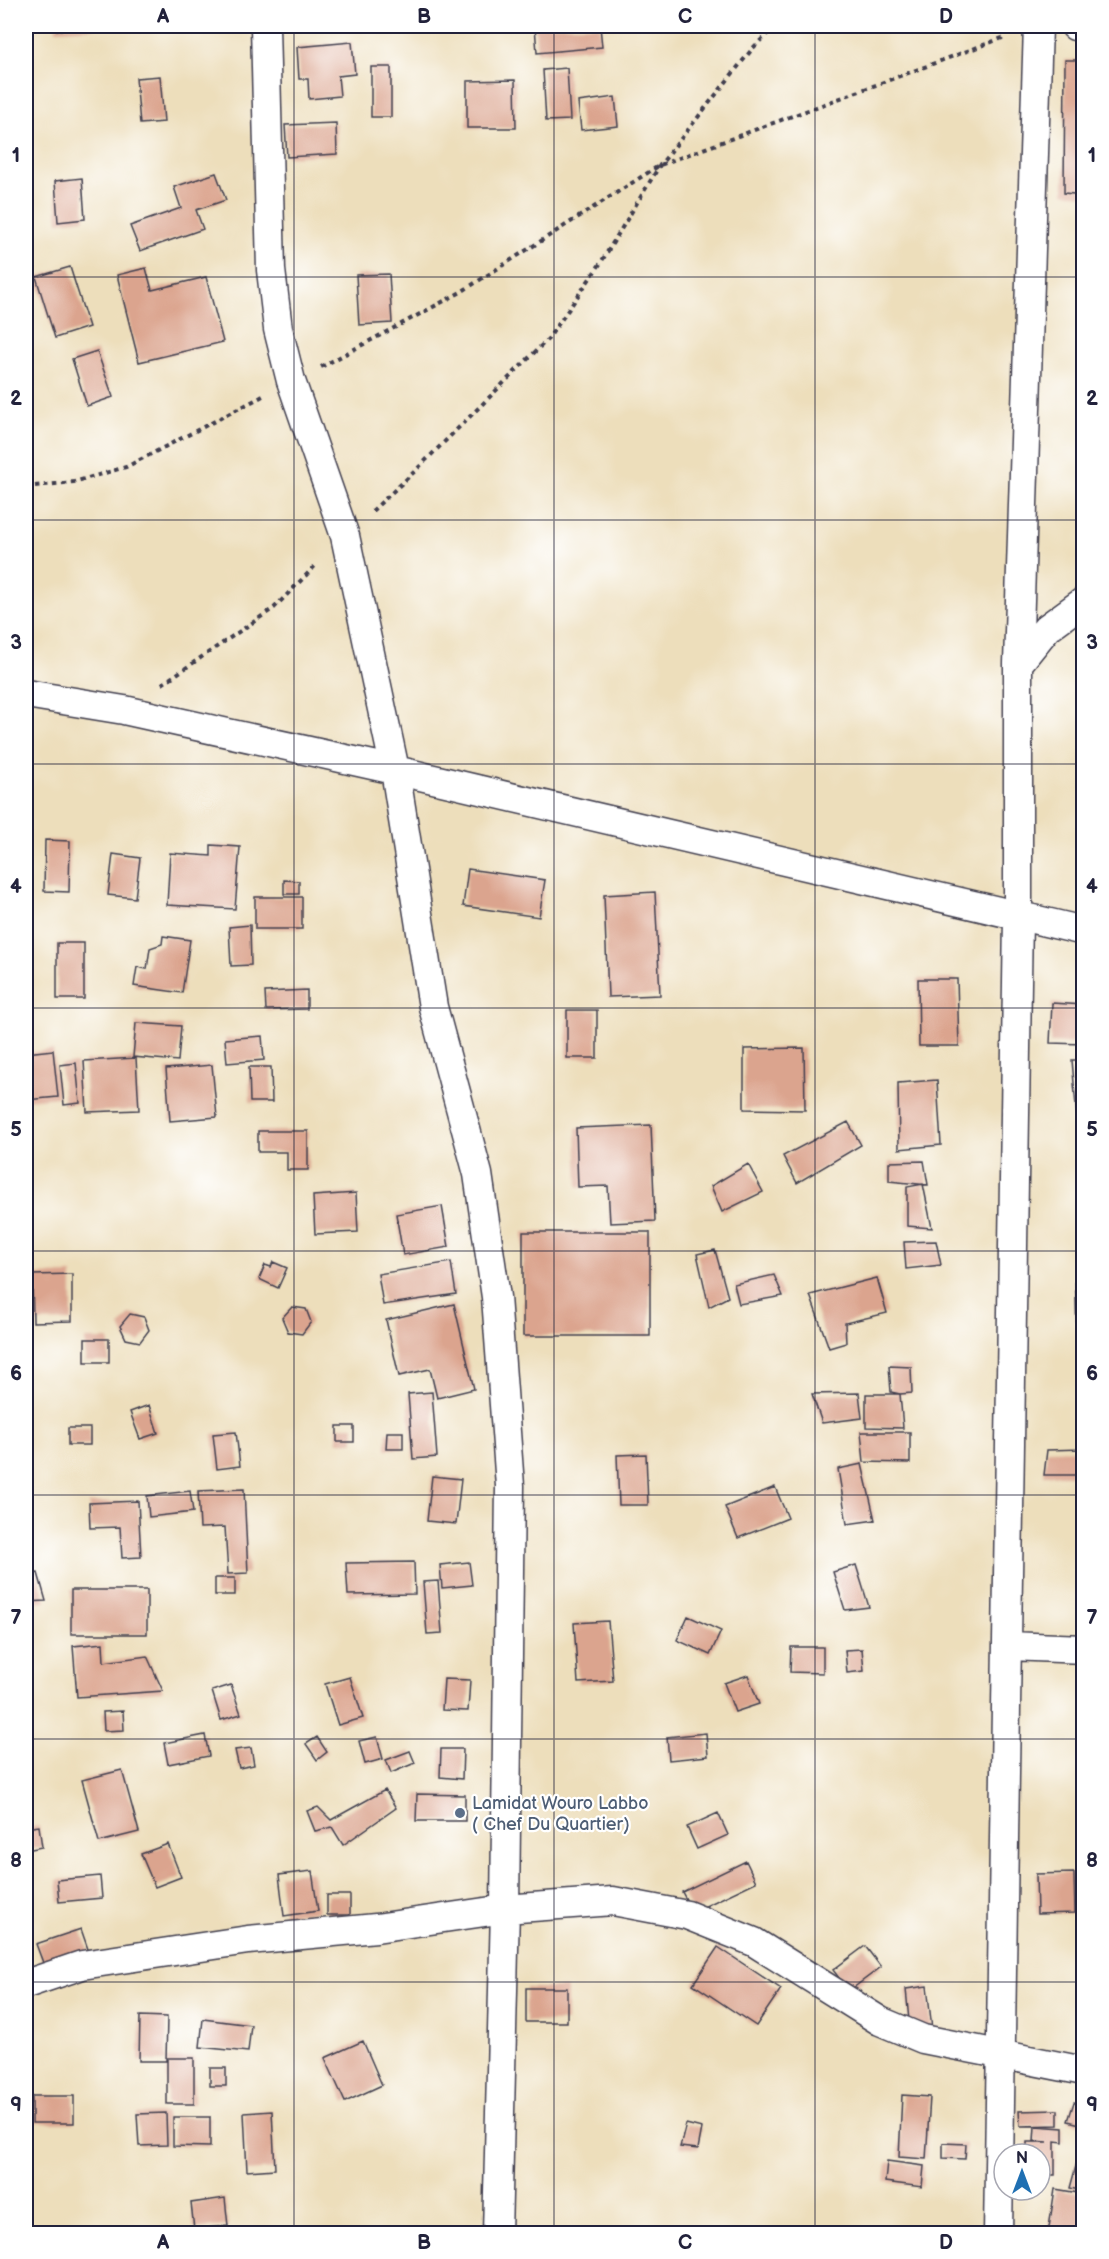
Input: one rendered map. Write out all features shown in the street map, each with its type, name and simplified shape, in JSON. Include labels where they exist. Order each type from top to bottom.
[{"type":"street","points":[[265,26],[271,270],[278,329],[291,381],[345,536],[395,770],[433,1007],[478,1174],[496,1297],[510,1486],[505,1909],[497,2234]]},
{"type":"street","points":[[1075,26],[1083,26]]},
{"type":"street","points":[[998,2234],[1018,917],[1018,664],[1026,30]]},
{"type":"street","points":[[1018,664],[1047,628],[1083,601]]},
{"type":"street","points":[[26,694],[124,710],[395,770],[1083,931]]},
{"type":"street","points":[[1007,1646],[1083,1649]]},
{"type":"street","points":[[26,1984],[82,1965],[248,1940],[376,1928],[505,1909],[613,1901],[687,1915],[754,1942],[880,2021],[923,2039],[1083,2071]]},
{"type":"path","points":[[124,710],[274,608],[548,339],[600,264],[660,165],[753,48],[774,26]]},
{"type":"path","points":[[26,487],[74,482],[126,467],[352,351],[461,292],[660,165],[1026,30]]},
{"type":"building","points":[[56,26],[117,26],[117,27],[56,30]]},
{"type":"building","points":[[535,26],[600,26],[602,47],[537,53]]},
{"type":"building","points":[[352,42],[355,74],[338,76],[340,96],[309,99],[308,79],[299,79],[297,47]]},
{"type":"building","points":[[1065,60],[1084,60],[1084,195],[1064,193]]},
{"type":"building","points":[[371,67],[391,67],[391,117],[371,117]]},
{"type":"building","points":[[567,68],[570,120],[546,121],[543,70]]},
{"type":"building","points":[[160,76],[164,122],[140,124],[136,78]]},
{"type":"building","points":[[515,80],[516,128],[467,128],[467,81]]},
{"type":"building","points":[[615,97],[618,126],[581,130],[578,102]]},
{"type":"building","points":[[336,123],[337,154],[287,157],[285,125]]},
{"type":"building","points":[[216,173],[226,200],[196,210],[203,229],[140,251],[130,226],[181,208],[174,187]]},
{"type":"building","points":[[82,178],[85,219],[58,222],[55,181]]},
{"type":"building","points":[[70,267],[89,327],[55,338],[36,277]]},
{"type":"building","points":[[146,268],[152,290],[206,277],[223,342],[139,362],[117,275]]},
{"type":"building","points":[[389,274],[392,323],[359,325],[356,275]]},
{"type":"building","points":[[97,351],[113,397],[87,406],[72,359]]},
{"type":"building","points":[[45,840],[70,841],[69,892],[44,891]]},
{"type":"building","points":[[211,845],[240,847],[235,909],[167,905],[170,853],[211,856]]},
{"type":"building","points":[[113,854],[140,858],[135,898],[108,895]]},
{"type":"building","points":[[468,869],[545,880],[539,917],[463,906]]},
{"type":"building","points":[[284,880],[299,881],[299,894],[284,894]]},
{"type":"building","points":[[655,892],[660,995],[608,997],[604,895]]},
{"type":"building","points":[[255,897],[302,897],[302,929],[255,929]]},
{"type":"building","points":[[250,925],[251,965],[231,966],[229,927]]},
{"type":"building","points":[[163,936],[190,940],[182,993],[134,986],[137,967],[147,969],[150,948],[162,944]]},
{"type":"building","points":[[57,943],[84,943],[84,999],[57,999]]},
{"type":"building","points":[[918,979],[957,979],[959,1046],[919,1046]]},
{"type":"building","points":[[307,990],[307,1009],[266,1010],[265,992]]},
{"type":"building","points":[[1052,1003],[1084,1005],[1084,1044],[1050,1043]]},
{"type":"building","points":[[567,1010],[597,1010],[597,1058],[567,1058]]},
{"type":"building","points":[[136,1023],[181,1026],[178,1061],[133,1057]]},
{"type":"building","points":[[262,1036],[264,1060],[227,1063],[225,1039]]},
{"type":"building","points":[[804,1048],[805,1110],[744,1109],[744,1049]]},
{"type":"building","points":[[53,1050],[58,1097],[26,1100],[26,1053]]},
{"type":"building","points":[[136,1058],[139,1110],[87,1112],[84,1061]]},
{"type":"building","points":[[1072,1060],[1084,1060],[1084,1176],[1082,1176]]},
{"type":"building","points":[[76,1063],[80,1103],[64,1105],[60,1065]]},
{"type":"building","points":[[212,1065],[217,1117],[170,1121],[166,1069]]},
{"type":"building","points":[[249,1067],[271,1067],[272,1102],[250,1102]]},
{"type":"building","points":[[937,1080],[941,1145],[899,1149],[898,1083]]},
{"type":"building","points":[[848,1122],[861,1145],[797,1183],[783,1156]]},
{"type":"building","points":[[651,1125],[655,1221],[610,1223],[608,1186],[578,1187],[576,1128]]},
{"type":"building","points":[[258,1131],[308,1131],[308,1170],[287,1170],[287,1152],[258,1152]]},
{"type":"building","points":[[924,1161],[928,1185],[889,1181],[889,1162]]},
{"type":"building","points":[[748,1164],[763,1192],[722,1212],[711,1186]]},
{"type":"building","points":[[923,1184],[932,1228],[907,1226],[907,1187]]},
{"type":"building","points":[[356,1193],[358,1232],[315,1234],[313,1196]]},
{"type":"building","points":[[442,1206],[449,1247],[403,1255],[396,1214]]},
{"type":"building","points":[[523,1232],[650,1232],[650,1336],[523,1336]]},
{"type":"building","points":[[936,1241],[941,1265],[906,1269],[904,1242]]},
{"type":"building","points":[[715,1250],[728,1297],[709,1307],[697,1254]]},
{"type":"building","points":[[273,1262],[287,1268],[278,1288],[259,1279],[265,1265],[271,1267]]},
{"type":"building","points":[[451,1262],[456,1294],[383,1305],[378,1274]]},
{"type":"building","points":[[1075,1270],[1084,1270],[1084,1335],[1077,1335]]},
{"type":"building","points":[[72,1274],[72,1321],[33,1322],[32,1275]]},
{"type":"building","points":[[774,1275],[783,1296],[739,1304],[734,1284]]},
{"type":"building","points":[[877,1278],[887,1313],[845,1323],[846,1343],[829,1348],[810,1295]]},
{"type":"building","points":[[454,1304],[474,1389],[437,1398],[430,1369],[399,1376],[386,1320]]},
{"type":"building","points":[[292,1307],[306,1309],[311,1322],[302,1334],[288,1332],[282,1318]]},
{"type":"building","points":[[130,1314],[144,1317],[149,1330],[140,1342],[126,1339],[120,1326]]},
{"type":"building","points":[[85,1339],[109,1339],[109,1362],[85,1362]]},
{"type":"building","points":[[889,1366],[911,1367],[912,1393],[891,1392]]},
{"type":"building","points":[[432,1392],[437,1457],[413,1459],[408,1394]]},
{"type":"building","points":[[859,1393],[862,1418],[822,1423],[812,1394]]},
{"type":"building","points":[[866,1394],[900,1394],[903,1428],[866,1427]]},
{"type":"building","points":[[149,1405],[158,1433],[140,1439],[130,1412]]},
{"type":"building","points":[[337,1426],[354,1426],[354,1442],[337,1442]]},
{"type":"building","points":[[68,1428],[90,1428],[90,1445],[68,1445]]},
{"type":"building","points":[[236,1432],[240,1466],[217,1469],[213,1434]]},
{"type":"building","points":[[387,1432],[403,1432],[403,1449],[386,1449]]},
{"type":"building","points":[[861,1432],[910,1432],[910,1463],[864,1462]]},
{"type":"building","points":[[1084,1449],[1084,1475],[1044,1475],[1047,1450]]},
{"type":"building","points":[[646,1454],[648,1505],[619,1505],[617,1455]]},
{"type":"building","points":[[862,1464],[875,1520],[847,1524],[838,1469]]},
{"type":"building","points":[[432,1476],[461,1479],[456,1524],[427,1521]]},
{"type":"building","points":[[775,1487],[788,1518],[738,1538],[725,1507]]},
{"type":"building","points":[[244,1489],[248,1573],[228,1574],[225,1527],[200,1528],[198,1491]]},
{"type":"building","points":[[190,1491],[193,1512],[149,1517],[147,1496]]},
{"type":"building","points":[[138,1501],[141,1557],[122,1558],[120,1527],[90,1528],[89,1503]]},
{"type":"building","points":[[414,1562],[415,1594],[348,1595],[346,1563]]},
{"type":"building","points":[[469,1562],[472,1585],[442,1588],[440,1565]]},
{"type":"building","points":[[856,1565],[869,1607],[845,1610],[833,1572]]},
{"type":"building","points":[[38,1573],[46,1601],[26,1602],[26,1574]]},
{"type":"building","points":[[215,1578],[235,1578],[235,1595],[215,1595]]},
{"type":"building","points":[[438,1581],[442,1633],[427,1634],[423,1582]]},
{"type":"building","points":[[71,1590],[147,1590],[147,1634],[71,1634]]},
{"type":"building","points":[[688,1616],[721,1631],[710,1655],[677,1640]]},
{"type":"building","points":[[608,1621],[613,1681],[578,1683],[574,1623]]},
{"type":"building","points":[[103,1643],[104,1662],[147,1656],[163,1691],[77,1697],[73,1646]]},
{"type":"building","points":[[791,1647],[823,1647],[823,1673],[790,1672]]},
{"type":"building","points":[[862,1649],[864,1671],[847,1673],[845,1650]]},
{"type":"building","points":[[748,1675],[759,1704],[735,1712],[724,1683]]},
{"type":"building","points":[[350,1677],[363,1718],[338,1725],[325,1684]]},
{"type":"building","points":[[444,1679],[470,1680],[468,1711],[442,1710]]},
{"type":"building","points":[[231,1685],[241,1714],[221,1720],[212,1691]]},
{"type":"building","points":[[123,1711],[124,1730],[104,1731],[103,1712]]},
{"type":"building","points":[[706,1733],[708,1756],[669,1760],[667,1737]]},
{"type":"building","points":[[205,1735],[209,1756],[168,1764],[164,1743]]},
{"type":"building","points":[[317,1737],[327,1752],[317,1760],[306,1744]]},
{"type":"building","points":[[377,1737],[383,1759],[365,1764],[359,1741]]},
{"type":"building","points":[[251,1748],[254,1765],[239,1768],[235,1750]]},
{"type":"building","points":[[441,1749],[463,1749],[462,1779],[440,1777]]},
{"type":"building","points":[[410,1751],[415,1763],[391,1773],[386,1760]]},
{"type":"building","points":[[122,1770],[139,1832],[99,1842],[82,1780]]},
{"type":"building","points":[[385,1790],[396,1808],[343,1845],[332,1827],[315,1831],[307,1811],[318,1807],[331,1820]]},
{"type":"building","points":[[417,1794],[465,1795],[465,1821],[416,1821]]},
{"type":"building","points":[[718,1813],[728,1835],[697,1849],[687,1827]]},
{"type":"building","points":[[39,1826],[42,1847],[26,1850],[26,1828]]},
{"type":"building","points":[[168,1844],[181,1877],[155,1887],[141,1854]]},
{"type":"building","points":[[746,1861],[756,1882],[693,1912],[682,1892]]},
{"type":"building","points":[[312,1871],[318,1911],[284,1916],[279,1875]]},
{"type":"building","points":[[1074,1873],[1075,1913],[1037,1914],[1036,1874]]},
{"type":"building","points":[[100,1876],[102,1898],[59,1902],[57,1880]]},
{"type":"building","points":[[327,1895],[350,1895],[350,1915],[327,1915]]},
{"type":"building","points":[[81,1929],[89,1952],[45,1968],[36,1944]]},
{"type":"building","points":[[865,1946],[881,1967],[849,1991],[833,1970]]},
{"type":"building","points":[[718,1947],[781,1989],[756,2026],[693,1984]]},
{"type":"building","points":[[927,1986],[932,2029],[910,2031],[906,1989]]},
{"type":"building","points":[[526,1988],[567,1988],[567,2022],[526,2022]]},
{"type":"building","points":[[140,2016],[167,2017],[166,2061],[139,2061]]},
{"type":"building","points":[[203,2019],[251,2025],[248,2052],[200,2047]]},
{"type":"building","points":[[363,2041],[382,2085],[345,2102],[325,2058]]},
{"type":"building","points":[[167,2058],[194,2058],[194,2104],[167,2104]]},
{"type":"building","points":[[210,2068],[226,2068],[226,2086],[210,2086]]},
{"type":"building","points":[[902,2095],[930,2097],[926,2159],[899,2157]]},
{"type":"building","points":[[32,2096],[74,2096],[74,2123],[32,2123]]},
{"type":"building","points":[[1074,2102],[1084,2104],[1084,2125],[1068,2121]]},
{"type":"building","points":[[1058,2110],[1058,2125],[1020,2126],[1019,2111]]},
{"type":"building","points":[[272,2111],[275,2169],[247,2171],[244,2113]]},
{"type":"building","points":[[166,2113],[167,2145],[139,2146],[137,2114]]},
{"type":"building","points":[[173,2117],[210,2117],[210,2147],[173,2146]]},
{"type":"building","points":[[686,2124],[702,2128],[698,2149],[680,2147]]},
{"type":"building","points":[[1035,2126],[1063,2128],[1063,2142],[1055,2141],[1055,2175],[1052,2175],[1052,2142],[1034,2141]]},
{"type":"building","points":[[943,2143],[966,2144],[965,2159],[943,2158]]},
{"type":"building","points":[[1081,2148],[1084,2149],[1084,2191],[1070,2188]]},
{"type":"building","points":[[887,2161],[924,2166],[922,2187],[885,2182]]},
{"type":"building","points":[[1055,2189],[1084,2194],[1084,2234],[1048,2234]]},
{"type":"building","points":[[225,2198],[228,2226],[194,2229],[191,2203]]},
{"type":"place","name":"Lamidat Wouro Labbo ( Chef Du Quartier)","points":[[460,1813]]}]
